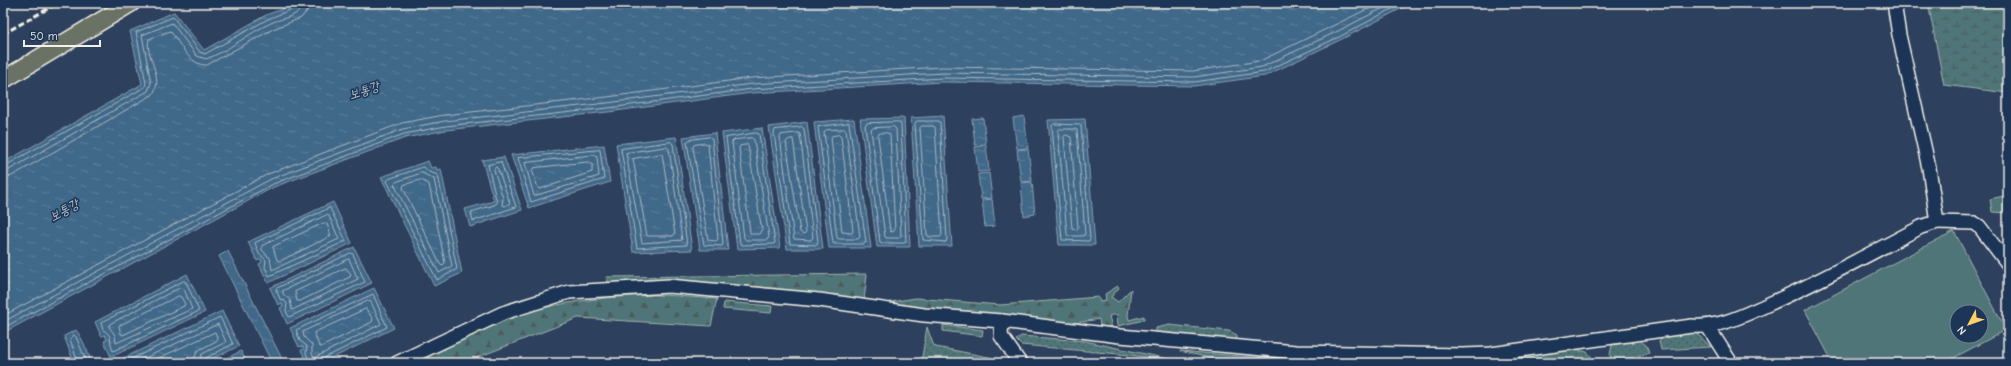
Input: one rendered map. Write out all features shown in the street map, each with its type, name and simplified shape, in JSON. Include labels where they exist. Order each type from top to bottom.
[{"type":"main road","points":[[3,80],[131,3]]},
{"type":"street","points":[[1894,3],[1899,36],[1929,168],[1937,222]]},
{"type":"street","points":[[397,363],[504,313],[569,292],[669,286],[811,299],[924,315],[1002,321],[1120,336],[1296,352],[1462,355],[1518,351],[1692,326],[1708,327],[1727,322],[1806,288],[1921,227],[1937,222],[1974,223],[1979,226],[2008,264]]},
{"type":"street","points":[[1002,321],[1001,336],[1020,363]]},
{"type":"street","points":[[1708,327],[1731,363]]},
{"type":"green space","points":[[1928,3],[2008,3],[2008,93],[1944,85]]},
{"type":"green space","points":[[2008,195],[2008,213],[1992,212],[1990,199]]},
{"type":"green space","points":[[1954,231],[2006,330],[1989,339],[1989,304],[1949,304],[1949,344],[1980,344],[1944,363],[1833,363],[1805,310]]},
{"type":"green space","points":[[867,274],[864,301],[641,281],[608,283],[606,277]]},
{"type":"green space","points":[[1118,286],[1119,288],[1111,297],[1118,302],[1131,289],[1128,315],[1129,320],[1144,316],[1144,320],[1118,326],[1117,314],[1109,316],[1112,327],[1100,326],[1099,319],[1070,324],[888,304],[890,302],[916,298],[1000,305],[1098,297],[1100,301],[1106,300],[1105,294]]},
{"type":"green space","points":[[663,295],[717,299],[711,326],[578,318],[463,363],[412,363],[480,329],[542,308],[602,298]]},
{"type":"green space","points":[[724,302],[772,306],[771,313],[723,309]]},
{"type":"green space","points":[[943,325],[983,330],[982,336],[943,331]]},
{"type":"green space","points":[[1169,325],[1229,331],[1237,335],[1237,342],[1156,334],[1156,328]]},
{"type":"green space","points":[[927,327],[933,344],[936,347],[994,358],[1004,363],[921,363]]},
{"type":"green space","points":[[1695,332],[1711,347],[1661,350],[1659,341],[1662,337]]},
{"type":"green space","points":[[1021,336],[1085,341],[1187,363],[1130,355],[1021,345],[1016,340]]},
{"type":"green space","points":[[1640,340],[1647,346],[1649,353],[1612,363],[1610,355],[1612,345]]},
{"type":"green space","points":[[1579,349],[1580,351],[1585,351],[1589,354],[1594,363],[1429,363],[1494,360]]},
{"type":"green space","points":[[1180,351],[1251,357],[1394,363],[1231,363]]},
{"type":"water","name":"보통강","points":[[298,3],[1412,3],[1265,76],[1194,86],[943,82],[752,93],[608,112],[446,130],[405,138],[274,187],[3,333],[3,163],[142,84],[130,31],[174,12],[204,50],[266,15]]},
{"type":"water","points":[[943,116],[952,246],[919,246],[911,118]]},
{"type":"water","points":[[1024,116],[1028,148],[1017,149],[1013,118]]},
{"type":"water","points":[[904,118],[910,247],[877,247],[860,119]]},
{"type":"water","points":[[983,118],[986,144],[975,145],[972,119]]},
{"type":"water","points":[[854,119],[871,248],[829,248],[814,122]]},
{"type":"water","points":[[1085,119],[1095,245],[1059,245],[1048,120]]},
{"type":"water","points":[[807,122],[823,249],[787,249],[769,127]]},
{"type":"water","points":[[762,128],[780,248],[737,249],[722,133]]},
{"type":"water","points":[[715,133],[728,250],[700,250],[683,137]]},
{"type":"water","points":[[676,137],[692,250],[633,252],[616,144]]},
{"type":"water","points":[[604,145],[610,182],[529,208],[511,155]]},
{"type":"water","points":[[986,145],[989,171],[978,172],[975,147]]},
{"type":"water","points":[[1028,149],[1032,181],[1021,182],[1017,150]]},
{"type":"water","points":[[504,157],[522,210],[470,227],[465,209],[494,201],[482,160]]},
{"type":"water","points":[[428,161],[431,168],[436,167],[437,170],[441,169],[462,273],[434,286],[381,177]]},
{"type":"water","points":[[989,173],[992,198],[981,199],[978,174]]},
{"type":"water","points":[[1032,182],[1035,214],[1024,216],[1021,183]]},
{"type":"water","points":[[992,199],[995,226],[985,227],[982,200]]},
{"type":"water","points":[[333,202],[352,243],[268,283],[259,264],[262,262],[261,259],[257,261],[248,242]]},
{"type":"water","points":[[354,247],[372,283],[287,324],[280,308],[283,306],[282,303],[278,305],[270,288]]},
{"type":"water","points":[[228,251],[284,363],[272,363],[219,256]]},
{"type":"water","points":[[187,274],[205,312],[111,357],[104,341],[107,340],[105,335],[101,336],[95,322]]},
{"type":"water","points":[[374,288],[394,328],[322,363],[307,363],[301,350],[304,349],[302,346],[299,347],[290,328]]},
{"type":"water","points":[[222,311],[239,346],[204,363],[113,363]]},
{"type":"water","points":[[76,330],[85,346],[91,363],[74,363],[64,336]]},
{"type":"water","points":[[241,351],[247,363],[217,363]]},
{"type":"railway","points":[[3,34],[58,3]]}]
